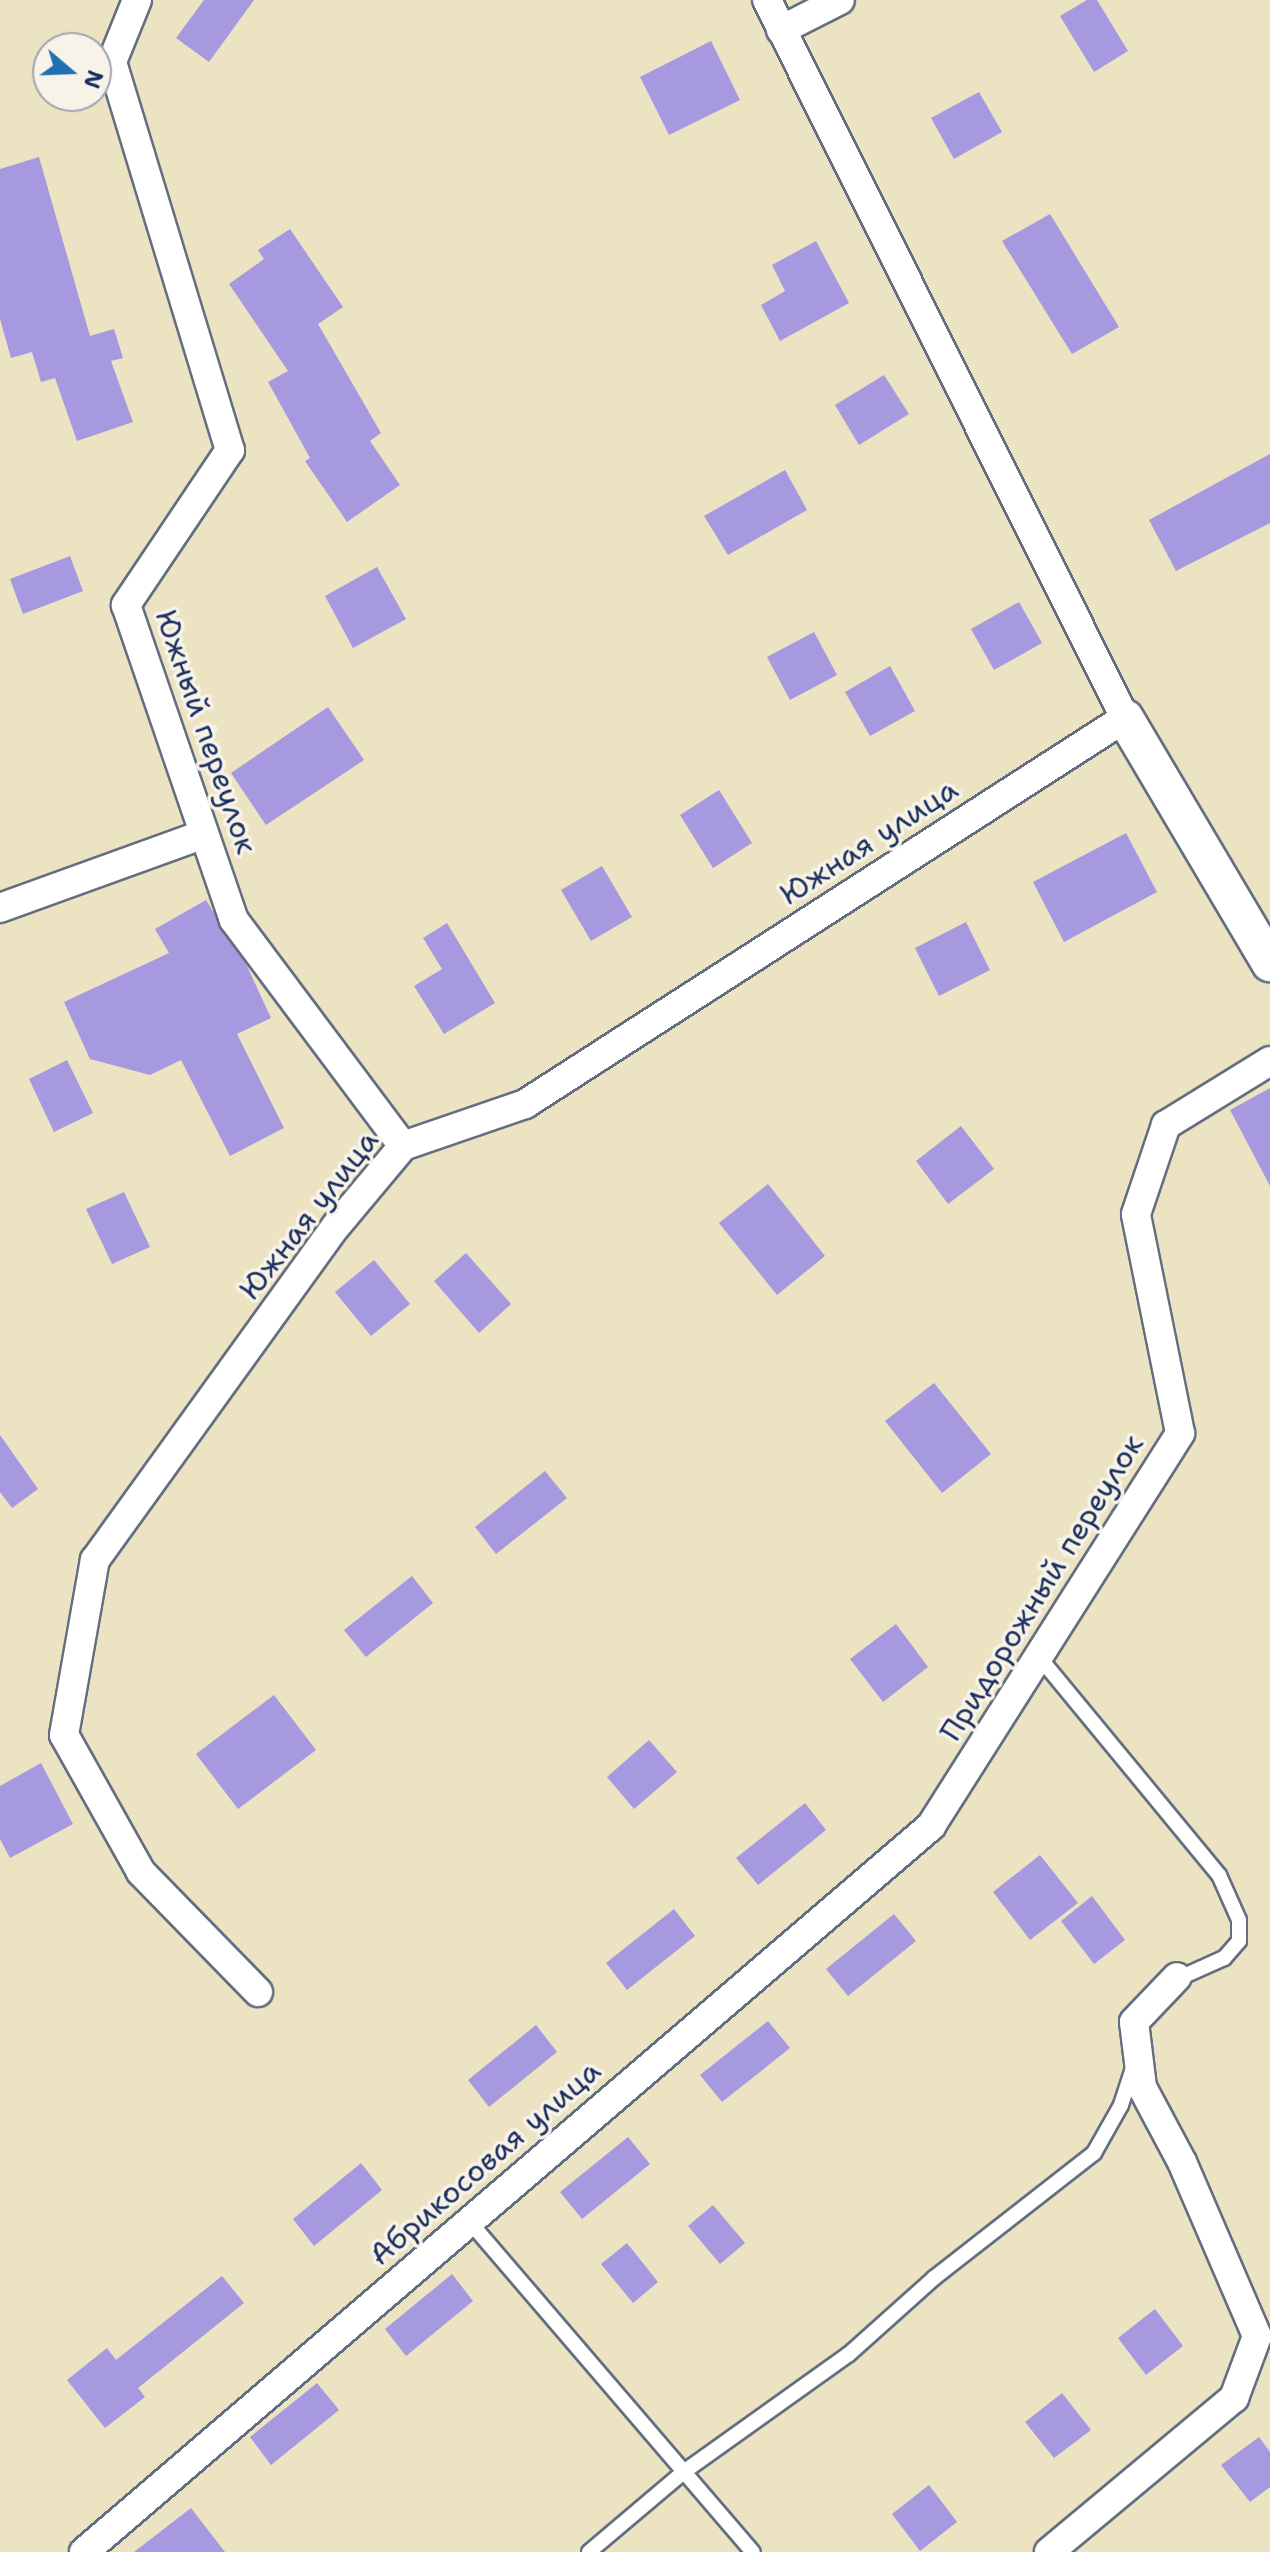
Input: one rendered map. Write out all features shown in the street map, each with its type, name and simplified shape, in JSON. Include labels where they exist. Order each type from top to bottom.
[{"type":"street","name":"Южный переулок","points":[[137,0],[112,62],[230,450],[126,605],[234,920],[403,1146]]},
{"type":"street","points":[[767,0],[1125,718],[1270,963]]},
{"type":"street","points":[[781,30],[840,0]]},
{"type":"street","name":"Южная улица","points":[[258,1992],[141,1872],[64,1735],[95,1560],[337,1225],[403,1146],[525,1104],[1125,718]]},
{"type":"street","points":[[0,908],[204,834]]},
{"type":"street","name":"Придорожный переулок","points":[[931,1826],[1180,1433],[1136,1214],[1166,1125],[1270,1061]]},
{"type":"street","name":"Абрикосовая улица","points":[[84,2552],[931,1826]]},
{"type":"street","points":[[1049,2552],[1234,2398],[1257,2336],[1182,2162],[1142,2087],[1134,2022],[1177,1977]]},
{"type":"lane","points":[[1040,1658],[1219,1875],[1234,1909],[1239,1941],[1224,1958],[1177,1977]]},
{"type":"lane","points":[[589,2552],[685,2471],[849,2354],[934,2278],[1094,2153],[1121,2105],[1133,2067],[1134,2022]]},
{"type":"lane","points":[[469,2221],[753,2552]]},
{"type":"building","points":[[204,0],[254,0],[209,62],[176,38]]},
{"type":"building","points":[[1087,0],[1097,0],[1128,51],[1094,72],[1060,16]]},
{"type":"building","points":[[711,41],[740,100],[669,135],[640,77]]},
{"type":"building","points":[[979,92],[1002,132],[954,159],[931,118]]},
{"type":"building","points":[[39,157],[90,336],[114,329],[123,358],[111,361],[133,422],[77,441],[55,378],[41,382],[32,352],[11,358],[0,319],[0,169]]},
{"type":"building","points":[[1050,214],[1119,327],[1072,354],[1002,241]]},
{"type":"building","points":[[290,229],[343,307],[318,324],[381,433],[370,441],[400,485],[347,522],[305,461],[310,458],[268,382],[288,371],[229,284],[264,259],[258,250]]},
{"type":"building","points":[[816,241],[849,303],[780,341],[761,305],[785,291],[772,265]]},
{"type":"building","points":[[884,375],[909,414],[859,445],[835,405]]},
{"type":"building","points":[[1270,454],[1270,523],[1176,571],[1149,520]]},
{"type":"building","points":[[785,470],[807,510],[728,555],[704,516]]},
{"type":"building","points":[[70,556],[83,591],[23,614],[10,579]]},
{"type":"building","points":[[377,567],[406,619],[353,648],[325,596]]},
{"type":"building","points":[[1019,602],[1042,643],[994,670],[971,629]]},
{"type":"building","points":[[814,632],[837,675],[790,700],[767,657]]},
{"type":"building","points":[[890,666],[915,711],[870,736],[845,692]]},
{"type":"building","points":[[328,707],[364,760],[266,825],[231,773]]},
{"type":"building","points":[[719,790],[752,843],[713,868],[680,815]]},
{"type":"building","points":[[1126,833],[1157,892],[1064,942],[1033,882]]},
{"type":"building","points":[[602,866],[632,917],[591,941],[561,890]]},
{"type":"building","points":[[206,900],[247,966],[271,1018],[237,1034],[284,1128],[230,1156],[181,1060],[150,1075],[90,1059],[64,1002],[169,953],[155,929]]},
{"type":"building","points":[[966,922],[990,970],[939,996],[915,948]]},
{"type":"building","points":[[447,923],[495,1003],[444,1034],[414,986],[442,969],[423,938]]},
{"type":"building","points":[[67,1060],[93,1113],[54,1132],[29,1079]]},
{"type":"building","points":[[1270,1088],[1270,1186],[1230,1110]]},
{"type":"building","points":[[961,1126],[994,1169],[948,1204],[916,1161]]},
{"type":"building","points":[[768,1184],[825,1256],[777,1295],[719,1223]]},
{"type":"building","points":[[124,1192],[150,1247],[112,1264],[86,1209]]},
{"type":"building","points":[[466,1253],[511,1304],[479,1333],[434,1281]]},
{"type":"building","points":[[374,1260],[410,1304],[371,1336],[335,1292]]},
{"type":"building","points":[[934,1383],[991,1454],[942,1493],[885,1421]]},
{"type":"building","points":[[0,1435],[38,1489],[12,1508],[0,1492]]},
{"type":"building","points":[[545,1471],[567,1498],[496,1554],[475,1527]]},
{"type":"building","points":[[412,1576],[433,1603],[366,1657],[344,1630]]},
{"type":"building","points":[[896,1624],[928,1667],[883,1702],[850,1659]]},
{"type":"building","points":[[274,1695],[316,1750],[238,1809],[196,1754]]},
{"type":"building","points":[[649,1740],[677,1772],[634,1809],[607,1777]]},
{"type":"building","points":[[41,1763],[73,1824],[10,1858],[0,1839],[0,1786]]},
{"type":"building","points":[[805,1803],[826,1830],[758,1885],[736,1858]]},
{"type":"building","points":[[1040,1855],[1078,1903],[1030,1940],[993,1892]]},
{"type":"building","points":[[1092,1896],[1125,1940],[1094,1964],[1061,1921]]},
{"type":"building","points":[[674,1909],[695,1936],[627,1990],[606,1963]]},
{"type":"building","points":[[894,1914],[916,1941],[848,1996],[826,1969]]},
{"type":"building","points":[[768,2021],[790,2048],[722,2102],[700,2075]]},
{"type":"building","points":[[536,2025],[557,2052],[489,2107],[468,2080]]},
{"type":"building","points":[[628,2137],[650,2164],[582,2219],[560,2192]]},
{"type":"building","points":[[361,2163],[382,2190],[314,2246],[293,2219]]},
{"type":"building","points":[[713,2205],[745,2243],[720,2264],[688,2226]]},
{"type":"building","points":[[627,2243],[658,2282],[633,2303],[601,2264]]},
{"type":"building","points":[[452,2274],[473,2301],[406,2356],[385,2329]]},
{"type":"building","points":[[222,2276],[244,2303],[138,2388],[145,2397],[105,2428],[67,2380],[107,2348],[116,2360]]},
{"type":"building","points":[[1155,2309],[1183,2346],[1146,2375],[1118,2338]]},
{"type":"building","points":[[317,2383],[339,2410],[271,2465],[250,2437]]},
{"type":"building","points":[[1062,2393],[1091,2430],[1054,2458],[1025,2422]]},
{"type":"building","points":[[1259,2437],[1270,2452],[1270,2487],[1250,2502],[1221,2465]]},
{"type":"building","points":[[929,2485],[957,2522],[920,2551],[892,2514]]},
{"type":"building","points":[[191,2508],[225,2552],[134,2552]]}]
